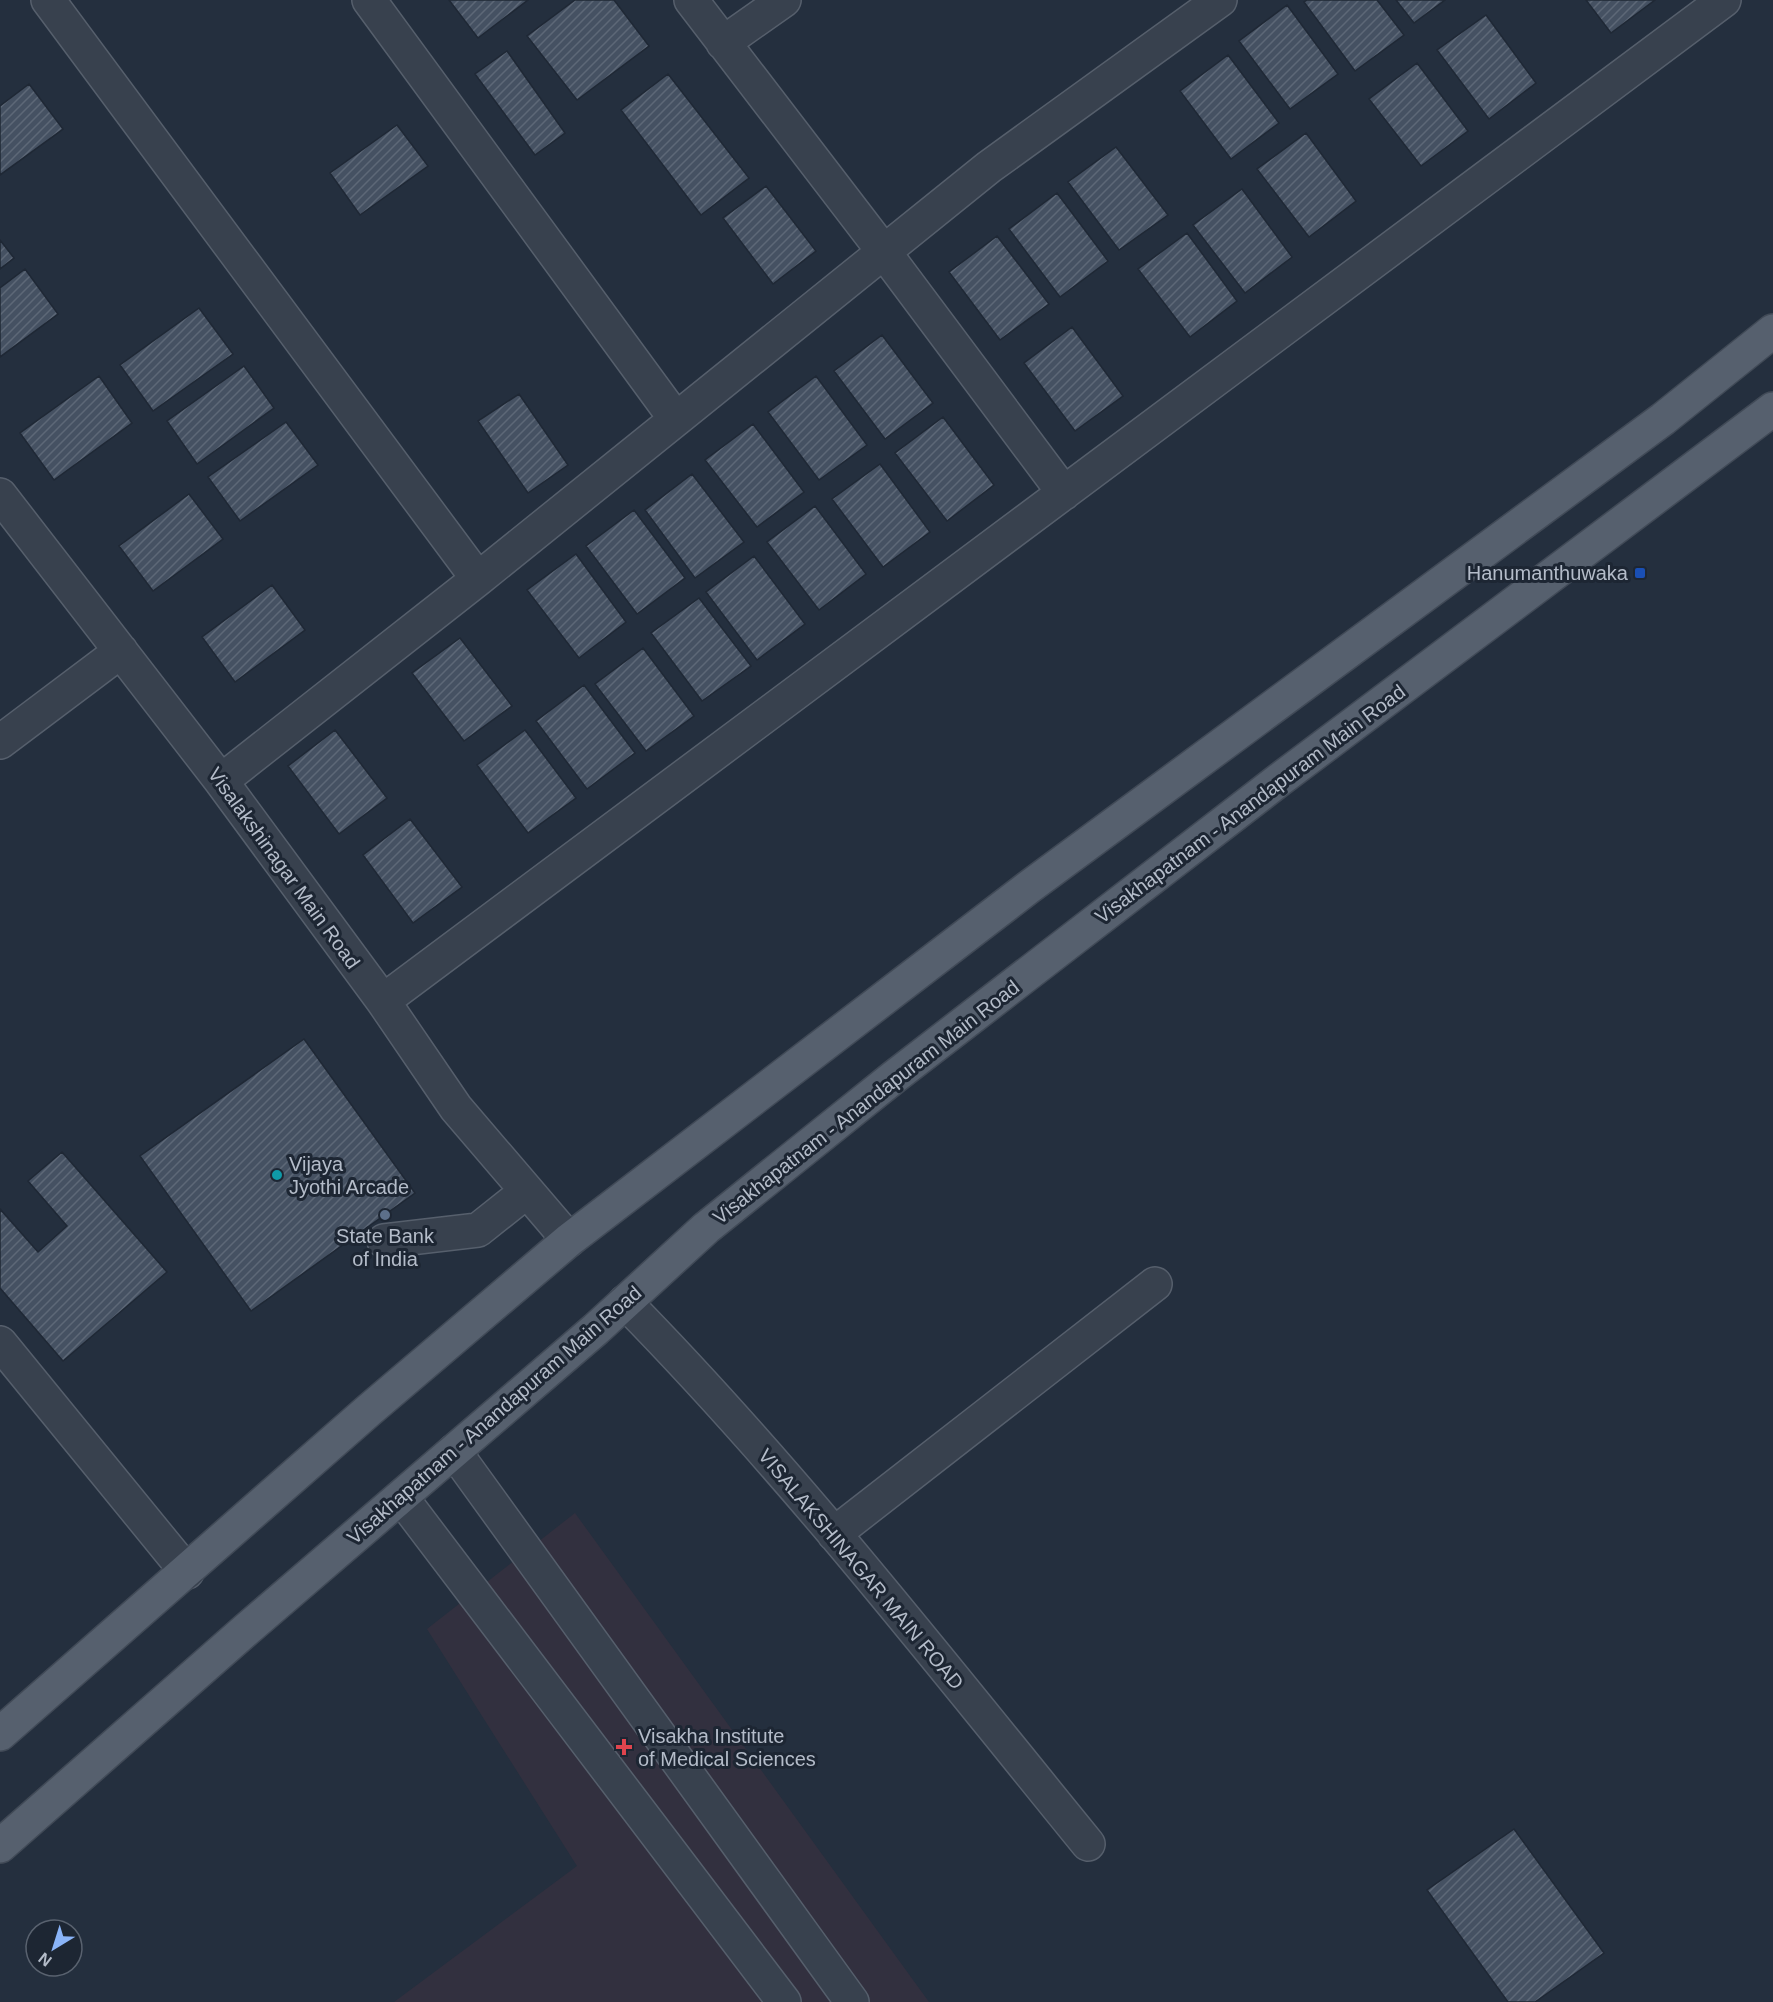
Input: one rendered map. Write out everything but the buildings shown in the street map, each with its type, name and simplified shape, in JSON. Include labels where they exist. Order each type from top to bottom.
[{"type":"main road","points":[[0,1734],[188,1572],[368,1411],[569,1240],[1029,887],[1663,419],[1773,331]]},
{"type":"main road","name":"Visakhapatnam - Anandapuram Main Road","points":[[0,1846],[625,1302],[706,1228],[894,1077],[1289,772],[1773,409]]},
{"type":"street","points":[[48,0],[478,579]]},
{"type":"street","points":[[369,0],[675,418]]},
{"type":"street","points":[[691,0],[884,252],[1064,493]]},
{"type":"street","points":[[723,43],[784,0]]},
{"type":"street","points":[[221,781],[478,579],[989,167],[1220,0]]},
{"type":"street","points":[[382,1001],[1724,0]]},
{"type":"street","name":"Visalakshinagar Main Road","points":[[0,495],[221,781],[382,1001],[456,1108],[569,1240]]},
{"type":"street","points":[[0,742],[120,651]]},
{"type":"street","points":[[384,1241],[478,1230],[527,1191]]},
{"type":"street","points":[[834,1534],[1155,1284]]},
{"type":"street","name":"VISALAKSHINAGAR MAIN ROAD","points":[[625,1302],[701,1380],[834,1534],[1088,1844]]},
{"type":"street","points":[[0,1343],[188,1572]]},
{"type":"street","points":[[454,1451],[852,2002]]},
{"type":"street","points":[[401,1497],[784,2002]]},
{"type":"shaded area","name":"Visakha Institute of Medical Sciences","points":[[575,1513],[929,2002],[394,2002],[577,1866],[427,1629]]},
{"type":"place","name":"Hanumanthuwaka","points":[[1640,573]]},
{"type":"place","name":"Vijaya Jyothi Arcade","points":[[277,1175]]},
{"type":"place","name":"State Bank of India","points":[[385,1215]]},
{"type":"place","name":"Visakha Institute of Medical Sciences","points":[[624,1747]]}]
